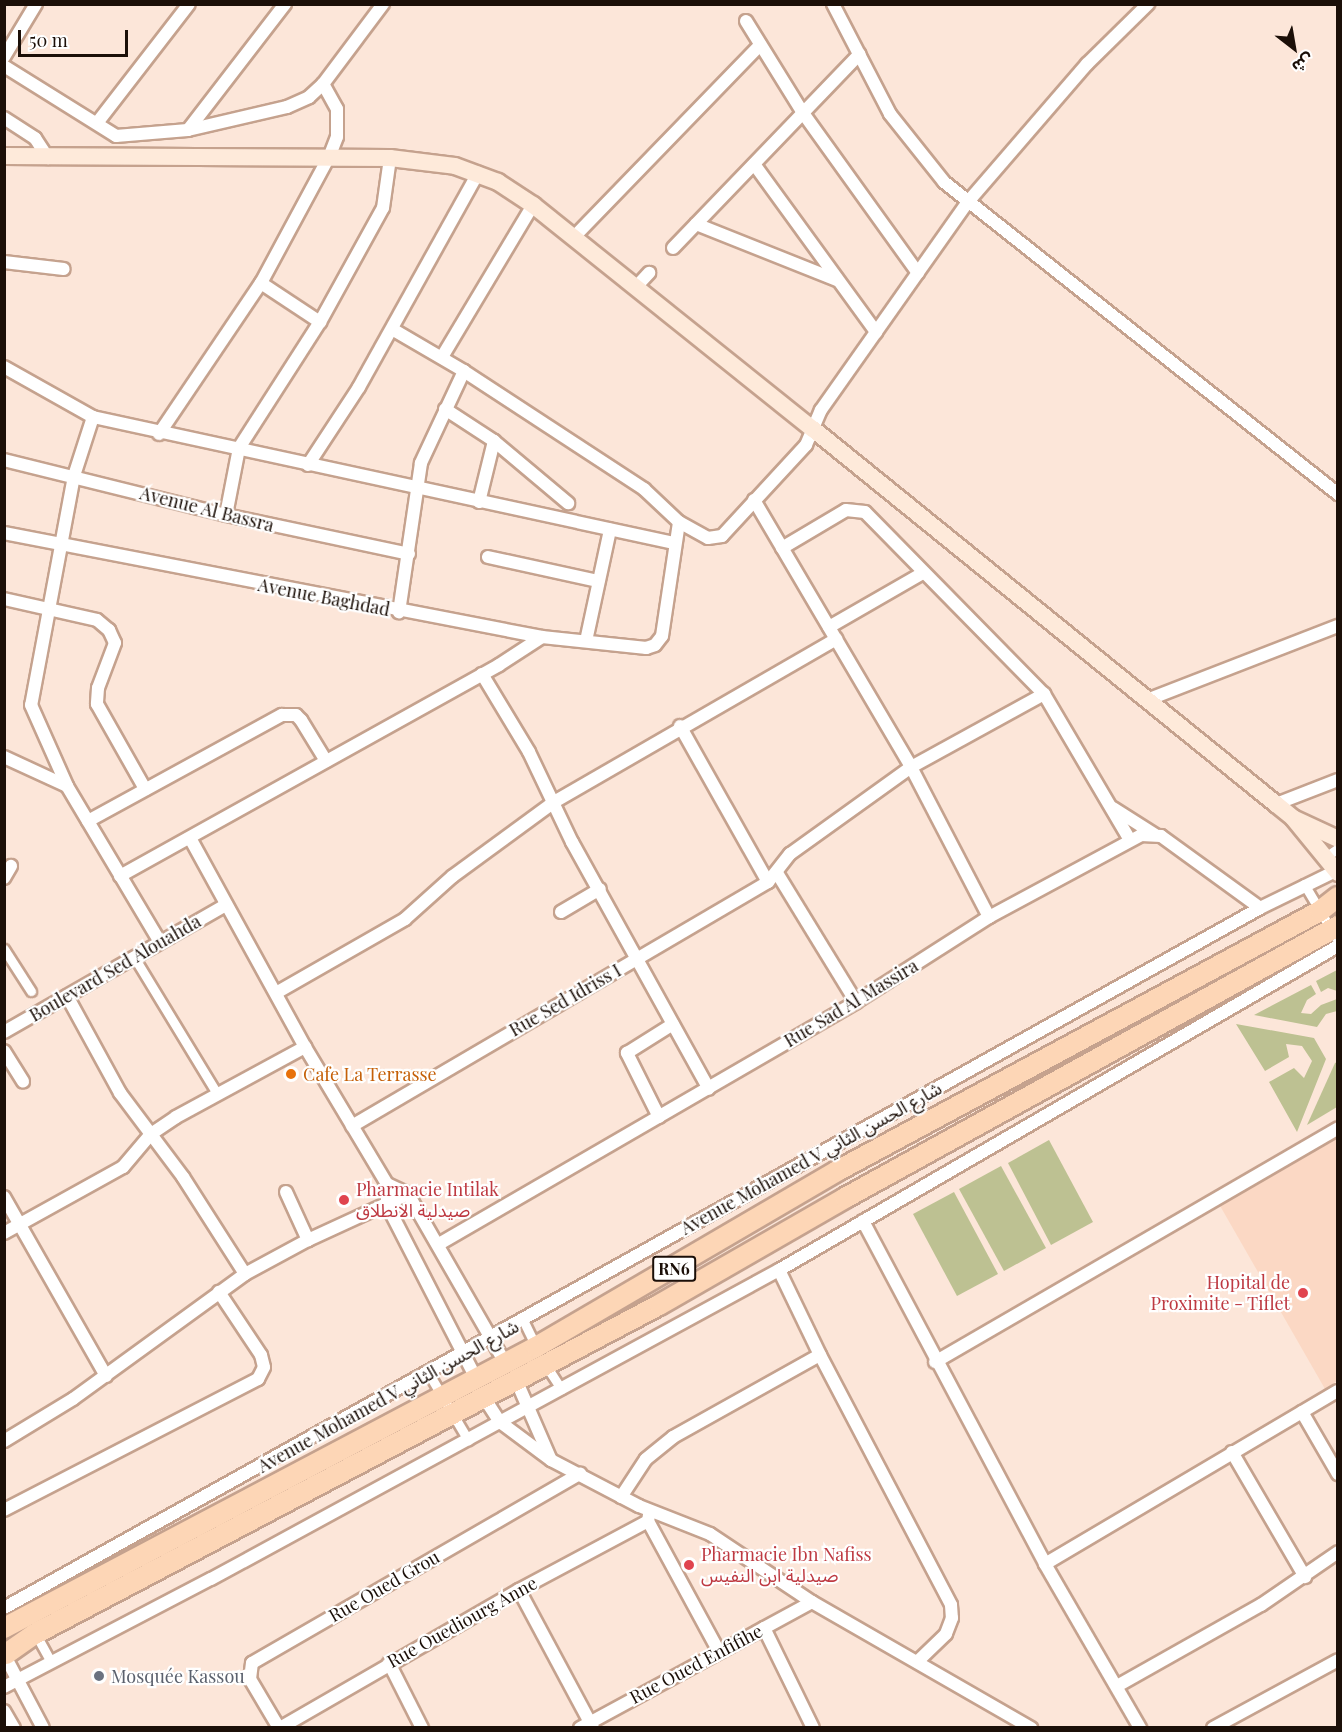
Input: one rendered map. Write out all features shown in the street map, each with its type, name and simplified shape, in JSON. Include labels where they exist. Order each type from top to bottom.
[{"type":"main road","points":[[4,156],[116,158],[330,155],[432,161],[478,173],[533,205],[1276,804],[1293,818],[1333,868]]},
{"type":"main road","points":[[1293,818],[1338,839]]},
{"type":"main road","name":"RN6","points":[[5,1653],[26,1618],[536,1347],[837,1171],[1320,911],[1338,897]]},
{"type":"main road","name":"RN6","points":[[4,1628],[454,1416],[1336,936]]},
{"type":"street","points":[[4,57],[36,4]]},
{"type":"street","points":[[97,123],[189,4]]},
{"type":"street","points":[[188,130],[285,4]]},
{"type":"street","points":[[4,66],[116,136],[188,130],[287,107],[309,98],[323,84],[383,4]]},
{"type":"street","points":[[833,4],[891,114],[944,182],[967,204],[1338,494]]},
{"type":"street","points":[[392,329],[442,357],[644,489],[679,522],[716,539],[806,445],[821,410],[967,204],[1087,64],[1148,4]]},
{"type":"street","points":[[746,21],[804,113],[918,273]]},
{"type":"street","points":[[573,238],[760,45]]},
{"type":"street","points":[[673,248],[860,54]]},
{"type":"street","points":[[159,434],[261,283],[330,155],[337,137],[337,109],[323,84]]},
{"type":"street","points":[[4,118],[35,138],[48,158]]},
{"type":"street","points":[[116,136],[116,158]]},
{"type":"street","points":[[226,515],[238,448],[320,322],[383,208],[390,158]]},
{"type":"street","points":[[754,164],[876,332]]},
{"type":"street","points":[[308,465],[392,329],[478,173]]},
{"type":"street","points":[[442,357],[533,205]]},
{"type":"street","points":[[696,224],[839,280]]},
{"type":"street","points":[[4,262],[64,269]]},
{"type":"street","points":[[635,288],[649,273]]},
{"type":"street","points":[[261,283],[320,322]]},
{"type":"street","points":[[4,367],[93,417],[159,434],[238,448],[418,489],[675,543],[679,522]]},
{"type":"street","points":[[399,612],[410,554],[422,463],[464,371]]},
{"type":"street","points":[[445,409],[494,441],[568,503]]},
{"type":"street","points":[[93,417],[74,476],[31,705],[67,786],[160,942]]},
{"type":"street","points":[[479,502],[494,441]]},
{"type":"street","name":"Avenue Al Bassra","points":[[4,460],[226,515],[410,554]]},
{"type":"street","points":[[754,500],[911,767],[989,917]]},
{"type":"street","points":[[782,548],[846,510],[859,509],[1044,694],[1130,840]]},
{"type":"street","points":[[586,641],[610,530]]},
{"type":"street","name":"Avenue Baghdad","points":[[4,533],[399,612],[542,637],[646,648],[662,636],[675,543]]},
{"type":"street","points":[[488,557],[598,580]]},
{"type":"street","points":[[829,627],[922,573]]},
{"type":"street","points":[[4,599],[97,620],[113,636],[97,704],[145,789]]},
{"type":"street","points":[[1147,700],[1338,626]]},
{"type":"street","points":[[120,876],[482,674],[542,637]]},
{"type":"street","points":[[276,993],[405,919],[448,880],[554,802],[680,726],[836,639]]},
{"type":"street","points":[[482,674],[639,957],[709,1089]]},
{"type":"street","points":[[772,878],[790,854],[911,767],[1044,694]]},
{"type":"street","points":[[88,821],[282,715],[296,715],[301,720],[326,761]]},
{"type":"street","points":[[680,726],[772,878],[856,1002]]},
{"type":"street","points":[[4,757],[67,786]]},
{"type":"street","points":[[1276,804],[1338,780]]},
{"type":"street","points":[[1112,807],[1260,908]]},
{"type":"street","name":"Rue Sad Al Massira","points":[[439,1244],[856,1002],[989,917],[1130,840],[1154,834]]},
{"type":"street","points":[[190,838],[305,1047],[387,1184],[387,1205],[476,1378]]},
{"type":"street","points":[[1333,868],[1338,848]]},
{"type":"street","points":[[4,878],[11,867]]},
{"type":"street","name":"Avenue Mohamed V شارع الحسن الثاني","points":[[4,1608],[26,1618],[429,1374],[1333,868]]},
{"type":"street","name":"Rue Sed Idriss I","points":[[352,1126],[772,878]]},
{"type":"street","points":[[4,1687],[50,1660],[211,1579],[779,1270],[1336,936],[1304,884]]},
{"type":"street","points":[[561,912],[600,889]]},
{"type":"street","name":"Boulevard Sed Alouahda","points":[[4,1032],[226,905]]},
{"type":"street","points":[[4,949],[31,991]]},
{"type":"street","points":[[134,957],[216,1092]]},
{"type":"street","points":[[67,996],[120,1093],[151,1134],[245,1274]]},
{"type":"street","points":[[659,1117],[627,1053],[673,1024]]},
{"type":"street","points":[[4,1233],[123,1167],[151,1134],[216,1092],[305,1047]]},
{"type":"street","points":[[4,1052],[23,1082]]},
{"type":"street","points":[[935,1362],[1338,1128]]},
{"type":"street","points":[[387,1184],[408,1194],[439,1244],[505,1362]]},
{"type":"street","points":[[286,1192],[308,1240]]},
{"type":"street","points":[[4,1441],[106,1376],[245,1274],[308,1240],[408,1194]]},
{"type":"street","points":[[4,1197],[106,1376]]},
{"type":"street","points":[[864,1221],[935,1362],[1045,1564],[1140,1728]]},
{"type":"street","points":[[779,1270],[820,1355],[951,1605],[952,1618],[946,1634],[917,1662]]},
{"type":"street","points":[[4,1510],[258,1378],[264,1367],[261,1355],[219,1292]]},
{"type":"street","points":[[524,1322],[561,1389]]},
{"type":"street","points":[[621,1497],[646,1460],[673,1437],[820,1355]]},
{"type":"street","points":[[429,1374],[468,1440]]},
{"type":"street","points":[[517,1382],[530,1406],[551,1460]]},
{"type":"street","points":[[1045,1564],[1338,1391]]},
{"type":"street","points":[[485,1399],[500,1422],[551,1460],[621,1497],[649,1516],[710,1534],[812,1602],[1031,1728]]},
{"type":"street","points":[[1302,1412],[1338,1474]]},
{"type":"street","points":[[1232,1452],[1305,1576]]},
{"type":"street","name":"Rue Oued Grou","points":[[279,1728],[250,1679],[252,1663],[580,1474]]},
{"type":"street","points":[[649,1516],[718,1652]]},
{"type":"street","name":"Rue Ouediourg Anne","points":[[279,1728],[649,1516]]},
{"type":"street","points":[[1117,1686],[1305,1576],[1338,1552]]},
{"type":"street","points":[[519,1590],[588,1726]]},
{"type":"street","name":"Rue Oued Enfifihe","points":[[588,1726],[812,1602]]},
{"type":"street","points":[[26,1618],[50,1660]]},
{"type":"street","points":[[764,1628],[813,1728]]},
{"type":"street","points":[[5,1653],[16,1680],[43,1728]]},
{"type":"street","points":[[1213,1728],[1338,1660]]},
{"type":"street","points":[[389,1663],[422,1728]]},
{"type":"street","points":[[4,1711],[14,1728]]},
{"type":"shaded area","name":"Hopital de Proximite - Tiflet","points":[[1337,1136],[1337,1381],[1325,1389],[1219,1204]]},
{"type":"green space","points":[[1337,970],[1337,991],[1328,988],[1321,992],[1316,981]]},
{"type":"green space","points":[[1311,985],[1316,994],[1307,1000],[1301,1013],[1311,1014],[1321,1005],[1337,999],[1337,1011],[1326,1014],[1317,1027],[1254,1015]]},
{"type":"green space","points":[[1236,1024],[1314,1038],[1326,1059],[1297,1132],[1269,1082],[1294,1068],[1304,1078],[1312,1061],[1302,1046],[1286,1044],[1289,1057],[1265,1071]]},
{"type":"green space","points":[[1337,1062],[1337,1107],[1307,1125],[1335,1063]]},
{"type":"green space","points":[[1049,1140],[1093,1222],[1051,1245],[1008,1163]]},
{"type":"green space","points":[[1001,1166],[1046,1248],[1004,1271],[959,1189]]},
{"type":"green space","points":[[954,1192],[998,1274],[957,1296],[913,1214]]},
{"type":"place","name":"Cafe La Terrasse","points":[[291,1074]]},
{"type":"place","name":"Pharmacie Intilak صيدلية الانطلاق","points":[[344,1200]]},
{"type":"place","name":"Hopital de Proximite - Tiflet","points":[[1303,1293]]},
{"type":"place","name":"Pharmacie Ibn Nafiss صيدلية ابن النفيس","points":[[689,1565]]},
{"type":"place","name":"Mosquée Kassou","points":[[99,1676]]}]
